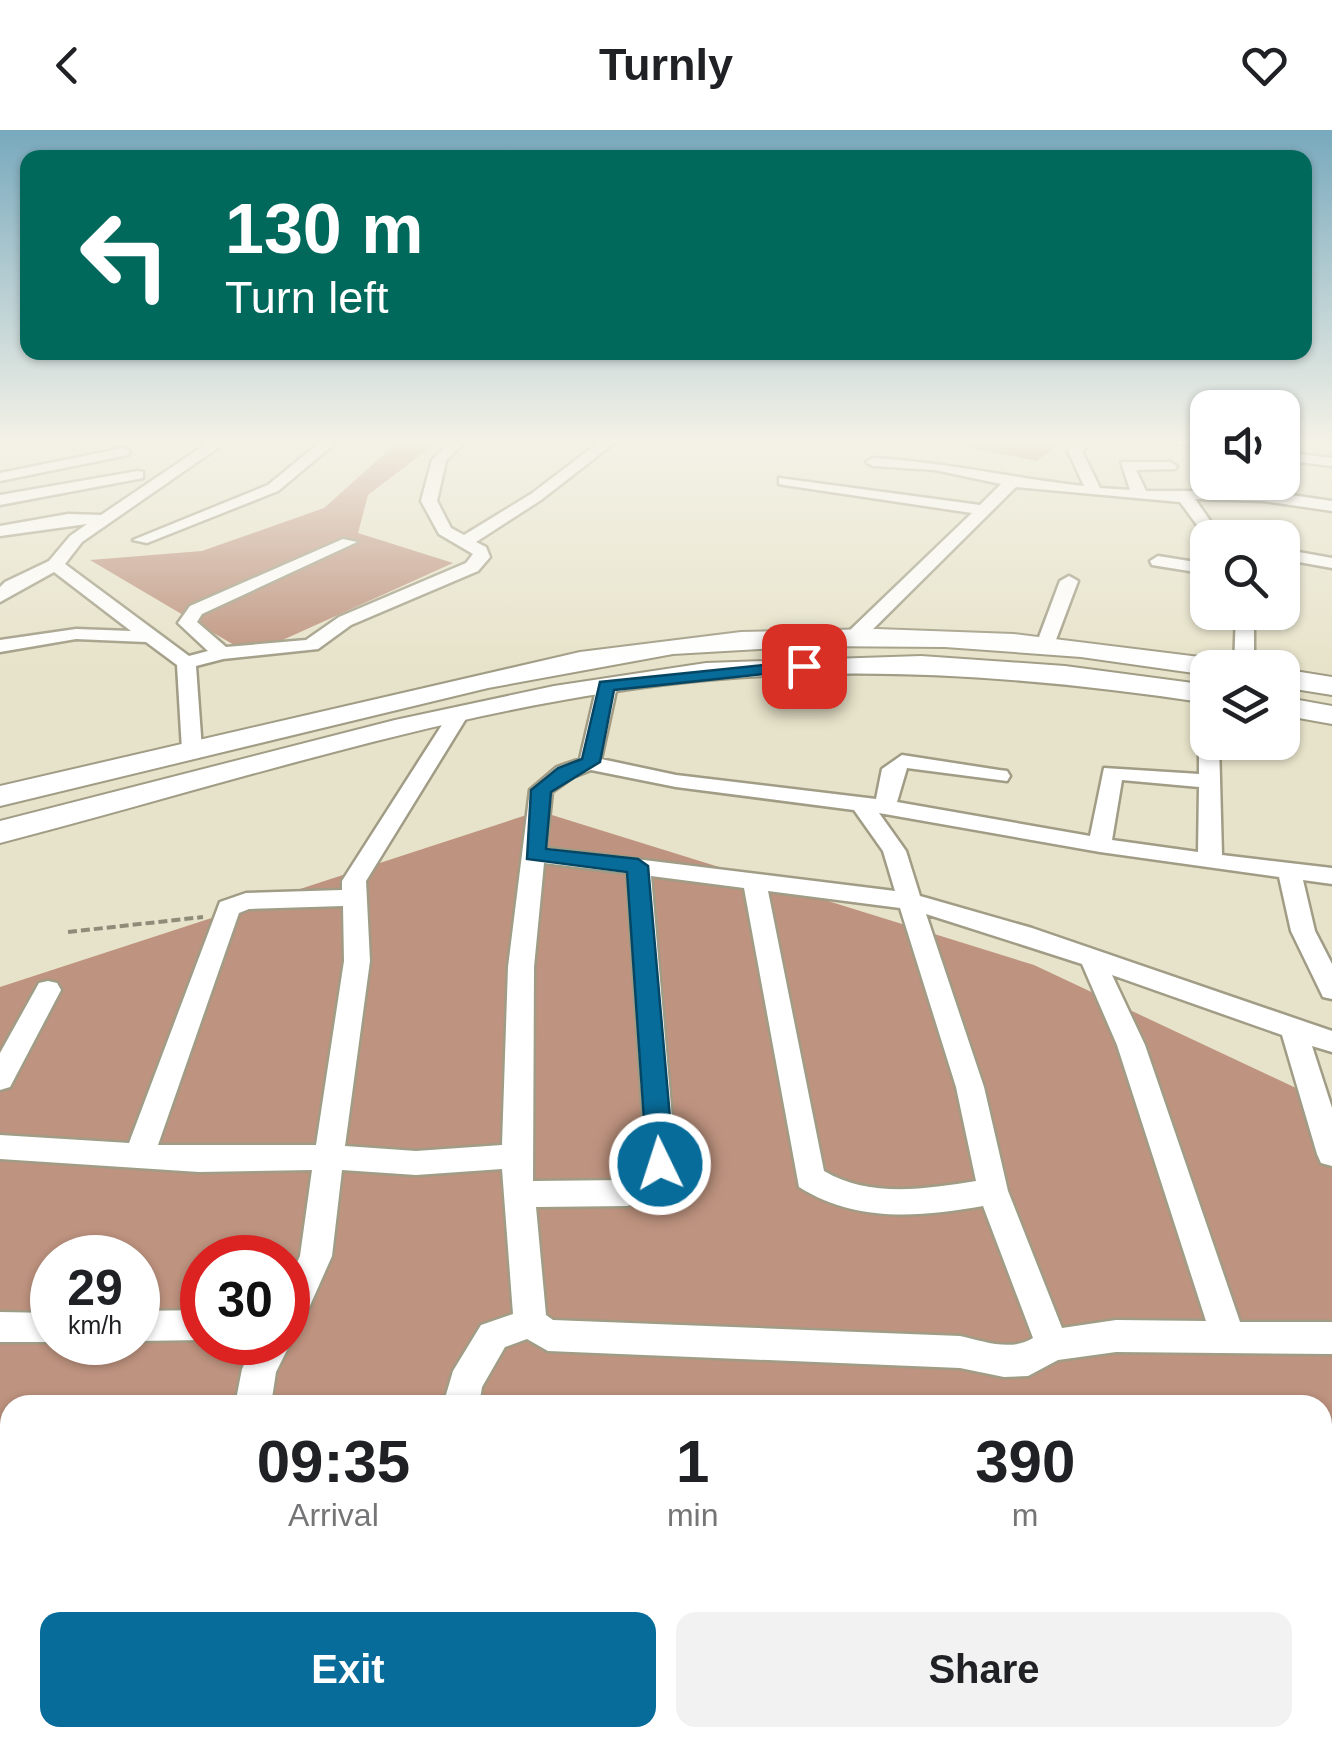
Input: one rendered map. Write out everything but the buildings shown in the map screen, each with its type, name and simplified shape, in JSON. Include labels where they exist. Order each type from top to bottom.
[{"type":"main road","points":[[0,796],[553,665],[669,647],[852,638],[1044,644],[1190,664]]},
{"type":"main road","points":[[0,832],[456,716],[606,686],[728,670],[918,664],[1076,675],[1190,691]]},
{"type":"main road","points":[[1300,681],[1332,686]]},
{"type":"main road","points":[[380,704],[398,730]]},
{"type":"main road","points":[[1300,709],[1332,714]]},
{"type":"street","points":[[83,519],[89,515]]},
{"type":"street","points":[[0,597],[11,586],[55,565],[64,550],[110,515]]},
{"type":"street","points":[[141,540],[203,515]]},
{"type":"street","points":[[186,663],[222,654],[311,645],[345,621],[472,566],[482,557],[466,542],[445,532],[437,515]]},
{"type":"street","points":[[466,542],[504,515]]},
{"type":"street","points":[[852,638],[978,515]]},
{"type":"street","points":[[0,531],[83,519],[103,520]]},
{"type":"street","points":[[222,654],[187,624],[196,610],[349,542]]},
{"type":"street","points":[[1300,557],[1332,563]]},
{"type":"street","points":[[1158,561],[1190,566]]},
{"type":"street","points":[[55,565],[186,663],[192,750]]},
{"type":"street","points":[[1044,644],[1070,581]]},
{"type":"street","points":[[0,646],[76,634],[156,637]]},
{"type":"street","points":[[590,762],[606,686]]},
{"type":"street","points":[[310,1269],[316,1256],[357,961],[352,898],[358,870],[456,716]]},
{"type":"street","points":[[873,804],[902,760],[999,776]]},
{"type":"street","points":[[1210,760],[1210,861]]},
{"type":"street","points":[[530,1322],[516,1156],[518,1019],[541,790],[565,772],[590,762],[676,781],[873,804],[1100,846],[1332,876]]},
{"type":"street","points":[[1100,846],[1112,774],[1210,782]]},
{"type":"street","points":[[873,804],[894,851],[970,1087],[993,1191],[1052,1345]]},
{"type":"street","points":[[535,854],[911,902],[1092,958],[1332,1042]]},
{"type":"street","points":[[519,1194],[627,1193],[651,1185],[660,1164],[638,866]]},
{"type":"street","points":[[1290,873],[1303,931],[1332,990]]},
{"type":"street","points":[[754,880],[810,1178],[821,1187],[867,1198],[944,1200],[993,1191]]},
{"type":"street","points":[[140,1155],[229,908],[246,901],[352,898]]},
{"type":"street","points":[[1092,958],[1131,1045],[1228,1336]]},
{"type":"street","points":[[0,1079],[48,990]]},
{"type":"street","points":[[1293,1028],[1332,1154]]},
{"type":"street","points":[[0,1147],[199,1160],[329,1157],[416,1163],[516,1156]]},
{"type":"street","points":[[530,1322],[548,1334],[960,1352],[1004,1361],[1028,1360],[1052,1345],[1116,1336],[1332,1338]]},
{"type":"street","points":[[463,1395],[465,1382],[493,1336],[530,1322]]},
{"type":"street","points":[[0,1327],[30,1328]]},
{"type":"street","points":[[255,1395],[261,1365]]},
{"type":"path","points":[[68,932],[224,916]]},
{"type":"shaded area","points":[[303,515],[363,515],[358,533],[453,563],[276,643],[234,645],[90,560],[202,551]]},
{"type":"shaded area","points":[[539,811],[1034,965],[1332,1105],[1332,1395],[0,1395],[0,987]]},
{"type":"route","points":[[660,1164],[638,866],[535,854],[541,790],[565,772],[590,762],[606,686],[728,670],[804,666]]}]
